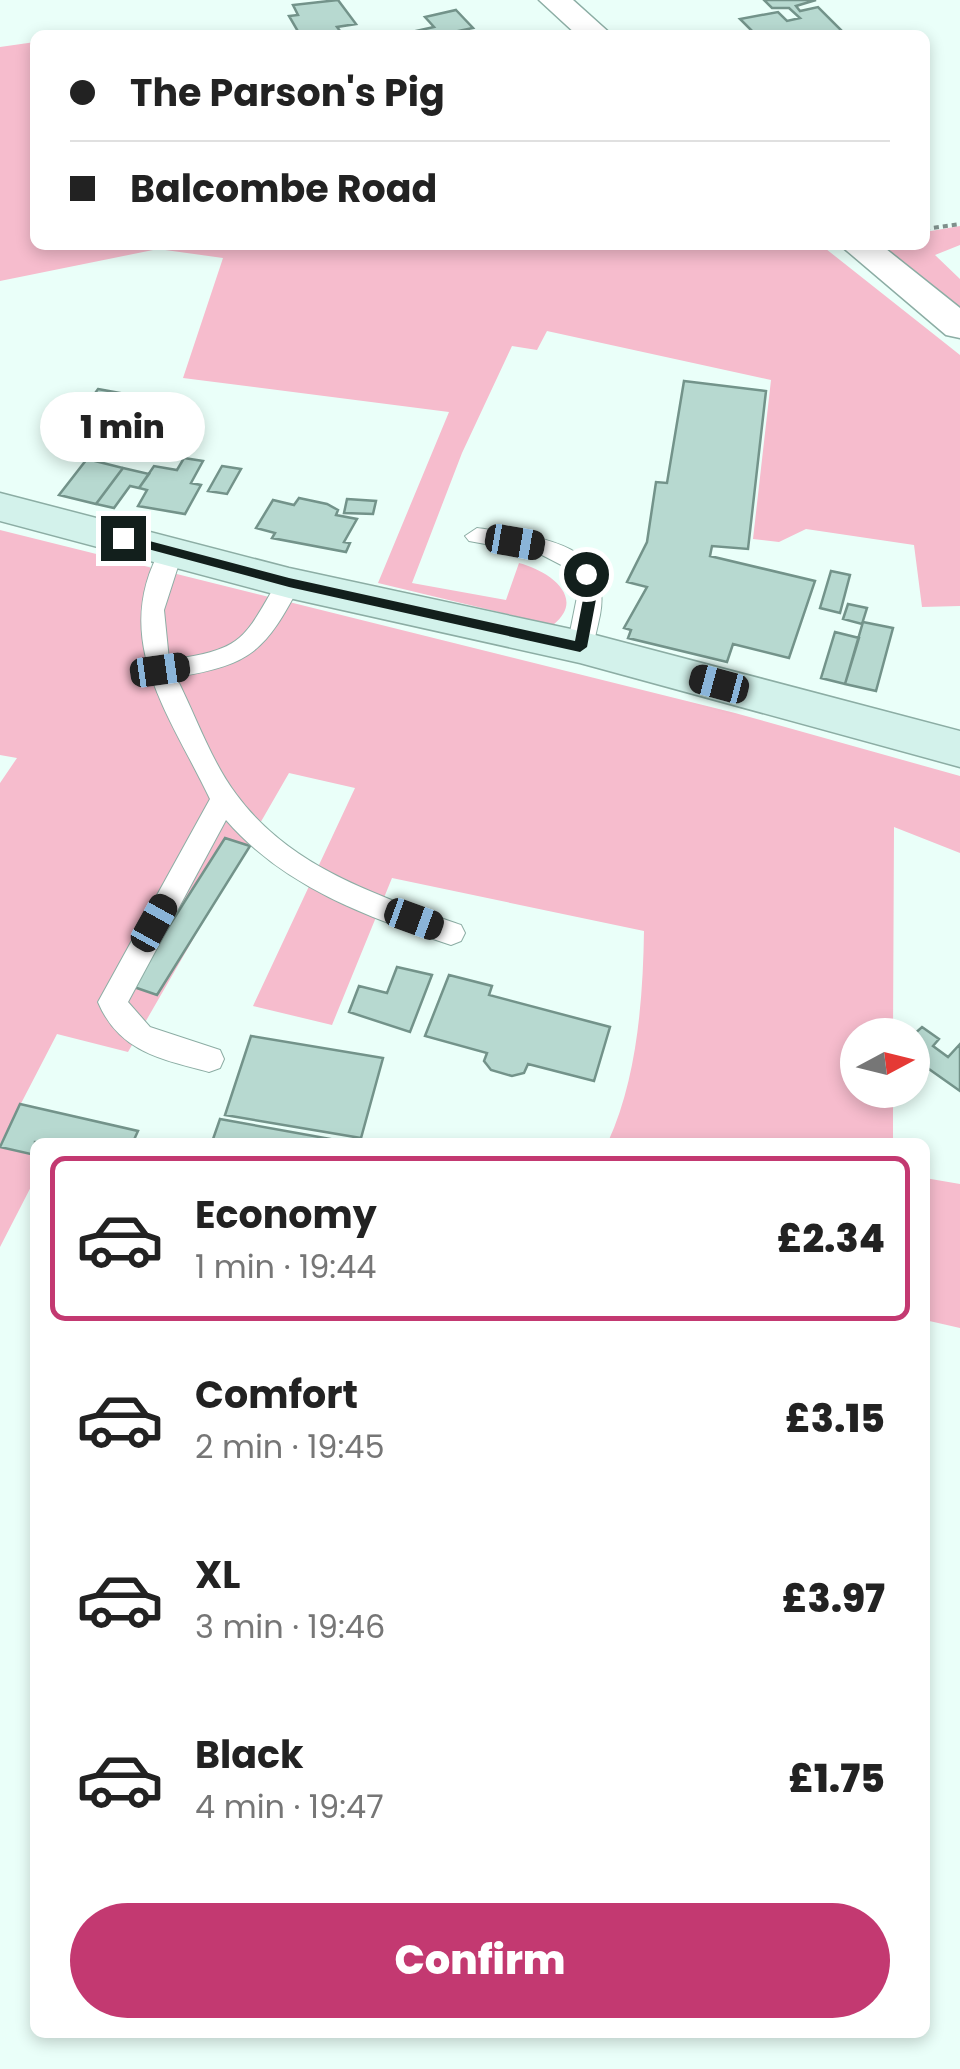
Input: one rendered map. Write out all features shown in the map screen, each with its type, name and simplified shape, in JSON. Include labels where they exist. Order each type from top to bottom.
[{"type":"main road","points":[[0,507],[289,582],[580,647],[960,749]]},
{"type":"street","points":[[554,0],[590,30]]},
{"type":"street","points":[[864,250],[960,327]]},
{"type":"lane","points":[[477,536],[547,549],[576,563],[590,588],[580,647]]},
{"type":"lane","points":[[171,551],[149,616],[152,649],[224,799],[264,844],[310,878],[450,932]]},
{"type":"lane","points":[[160,670],[222,661],[252,648],[289,582]]},
{"type":"lane","points":[[210,1060],[135,1036],[118,1020],[113,1002],[224,799]]},
{"type":"path","points":[[930,228],[960,224]]},
{"type":"shaded area","points":[[30,43],[30,250],[153,250],[0,281],[0,47]]},
{"type":"shaded area","points":[[960,226],[960,245],[935,255],[960,279],[960,311],[882,250],[930,250],[930,231]]},
{"type":"shaded area","points":[[165,250],[827,250],[960,355],[960,606],[922,607],[914,545],[806,529],[779,542],[753,539],[771,380],[547,331],[537,350],[512,346],[462,453],[412,583],[506,600],[519,563],[560,586],[566,604],[563,615],[553,625],[378,583],[449,412],[183,378],[223,258]]},
{"type":"shaded area","points":[[0,530],[735,713],[960,776],[960,853],[894,827],[893,1018],[840,1018],[840,1108],[893,1108],[893,1138],[610,1138],[632,1065],[644,931],[392,878],[332,1025],[253,1006],[355,788],[289,773],[128,1052],[57,1034],[0,1144],[0,783],[17,758],[0,755]]},
{"type":"shaded area","points":[[0,1147],[30,1154],[30,1189],[0,1247]]},
{"type":"shaded area","points":[[930,1179],[960,1184],[960,1328],[930,1321]]},
{"type":"building","points":[[338,0],[356,24],[337,27],[339,30],[297,30],[289,16],[298,15],[293,5]]},
{"type":"building","points":[[764,0],[816,0],[796,6],[800,11],[818,7],[841,30],[751,30],[740,19],[778,12],[787,21],[800,18],[789,8],[772,8]]},
{"type":"building","points":[[456,10],[473,28],[420,30],[434,27],[425,17]]},
{"type":"building","points":[[684,381],[766,391],[748,549],[712,546],[710,556],[815,581],[789,658],[733,644],[727,662],[628,638],[631,630],[624,628],[647,587],[627,582],[647,542],[656,482],[667,483]]},
{"type":"building","points":[[98,389],[125,394],[111,416],[82,411]]},
{"type":"building","points":[[184,458],[203,461],[191,483],[201,485],[185,514],[138,506],[147,490],[139,488],[154,466],[177,470]]},
{"type":"building","points":[[87,459],[123,468],[96,504],[59,495]]},
{"type":"building","points":[[222,466],[241,469],[227,494],[208,491]]},
{"type":"building","points":[[123,468],[149,474],[139,488],[130,486],[114,508],[96,504]]},
{"type":"building","points":[[299,498],[327,504],[338,510],[336,515],[357,519],[344,542],[350,543],[346,552],[272,538],[275,533],[256,528],[273,500],[294,505]]},
{"type":"building","points":[[347,499],[376,501],[373,514],[344,513]]},
{"type":"building","points":[[831,571],[850,575],[840,613],[820,608]]},
{"type":"building","points":[[848,604],[867,608],[862,624],[843,619]]},
{"type":"building","points":[[863,622],[893,628],[876,691],[845,684]]},
{"type":"building","points":[[835,632],[859,638],[845,684],[821,678]]},
{"type":"building","points":[[225,838],[250,846],[157,995],[131,986]]},
{"type":"building","points":[[397,967],[432,975],[410,1032],[349,1012],[359,986],[387,993]]},
{"type":"building","points":[[449,975],[492,986],[489,995],[610,1027],[594,1081],[528,1064],[524,1073],[512,1076],[491,1070],[484,1061],[487,1053],[425,1036]]},
{"type":"building","points":[[930,1033],[939,1039],[933,1046],[948,1057],[960,1044],[960,1091],[930,1070]]},
{"type":"building","points":[[251,1036],[383,1058],[361,1138],[225,1115]]},
{"type":"building","points":[[20,1104],[138,1131],[135,1138],[30,1138],[30,1154],[0,1147]]},
{"type":"building","points":[[220,1119],[325,1138],[213,1138]]},
{"type":"route","points":[[123,538],[289,582],[580,647],[590,594],[586,574]]}]
